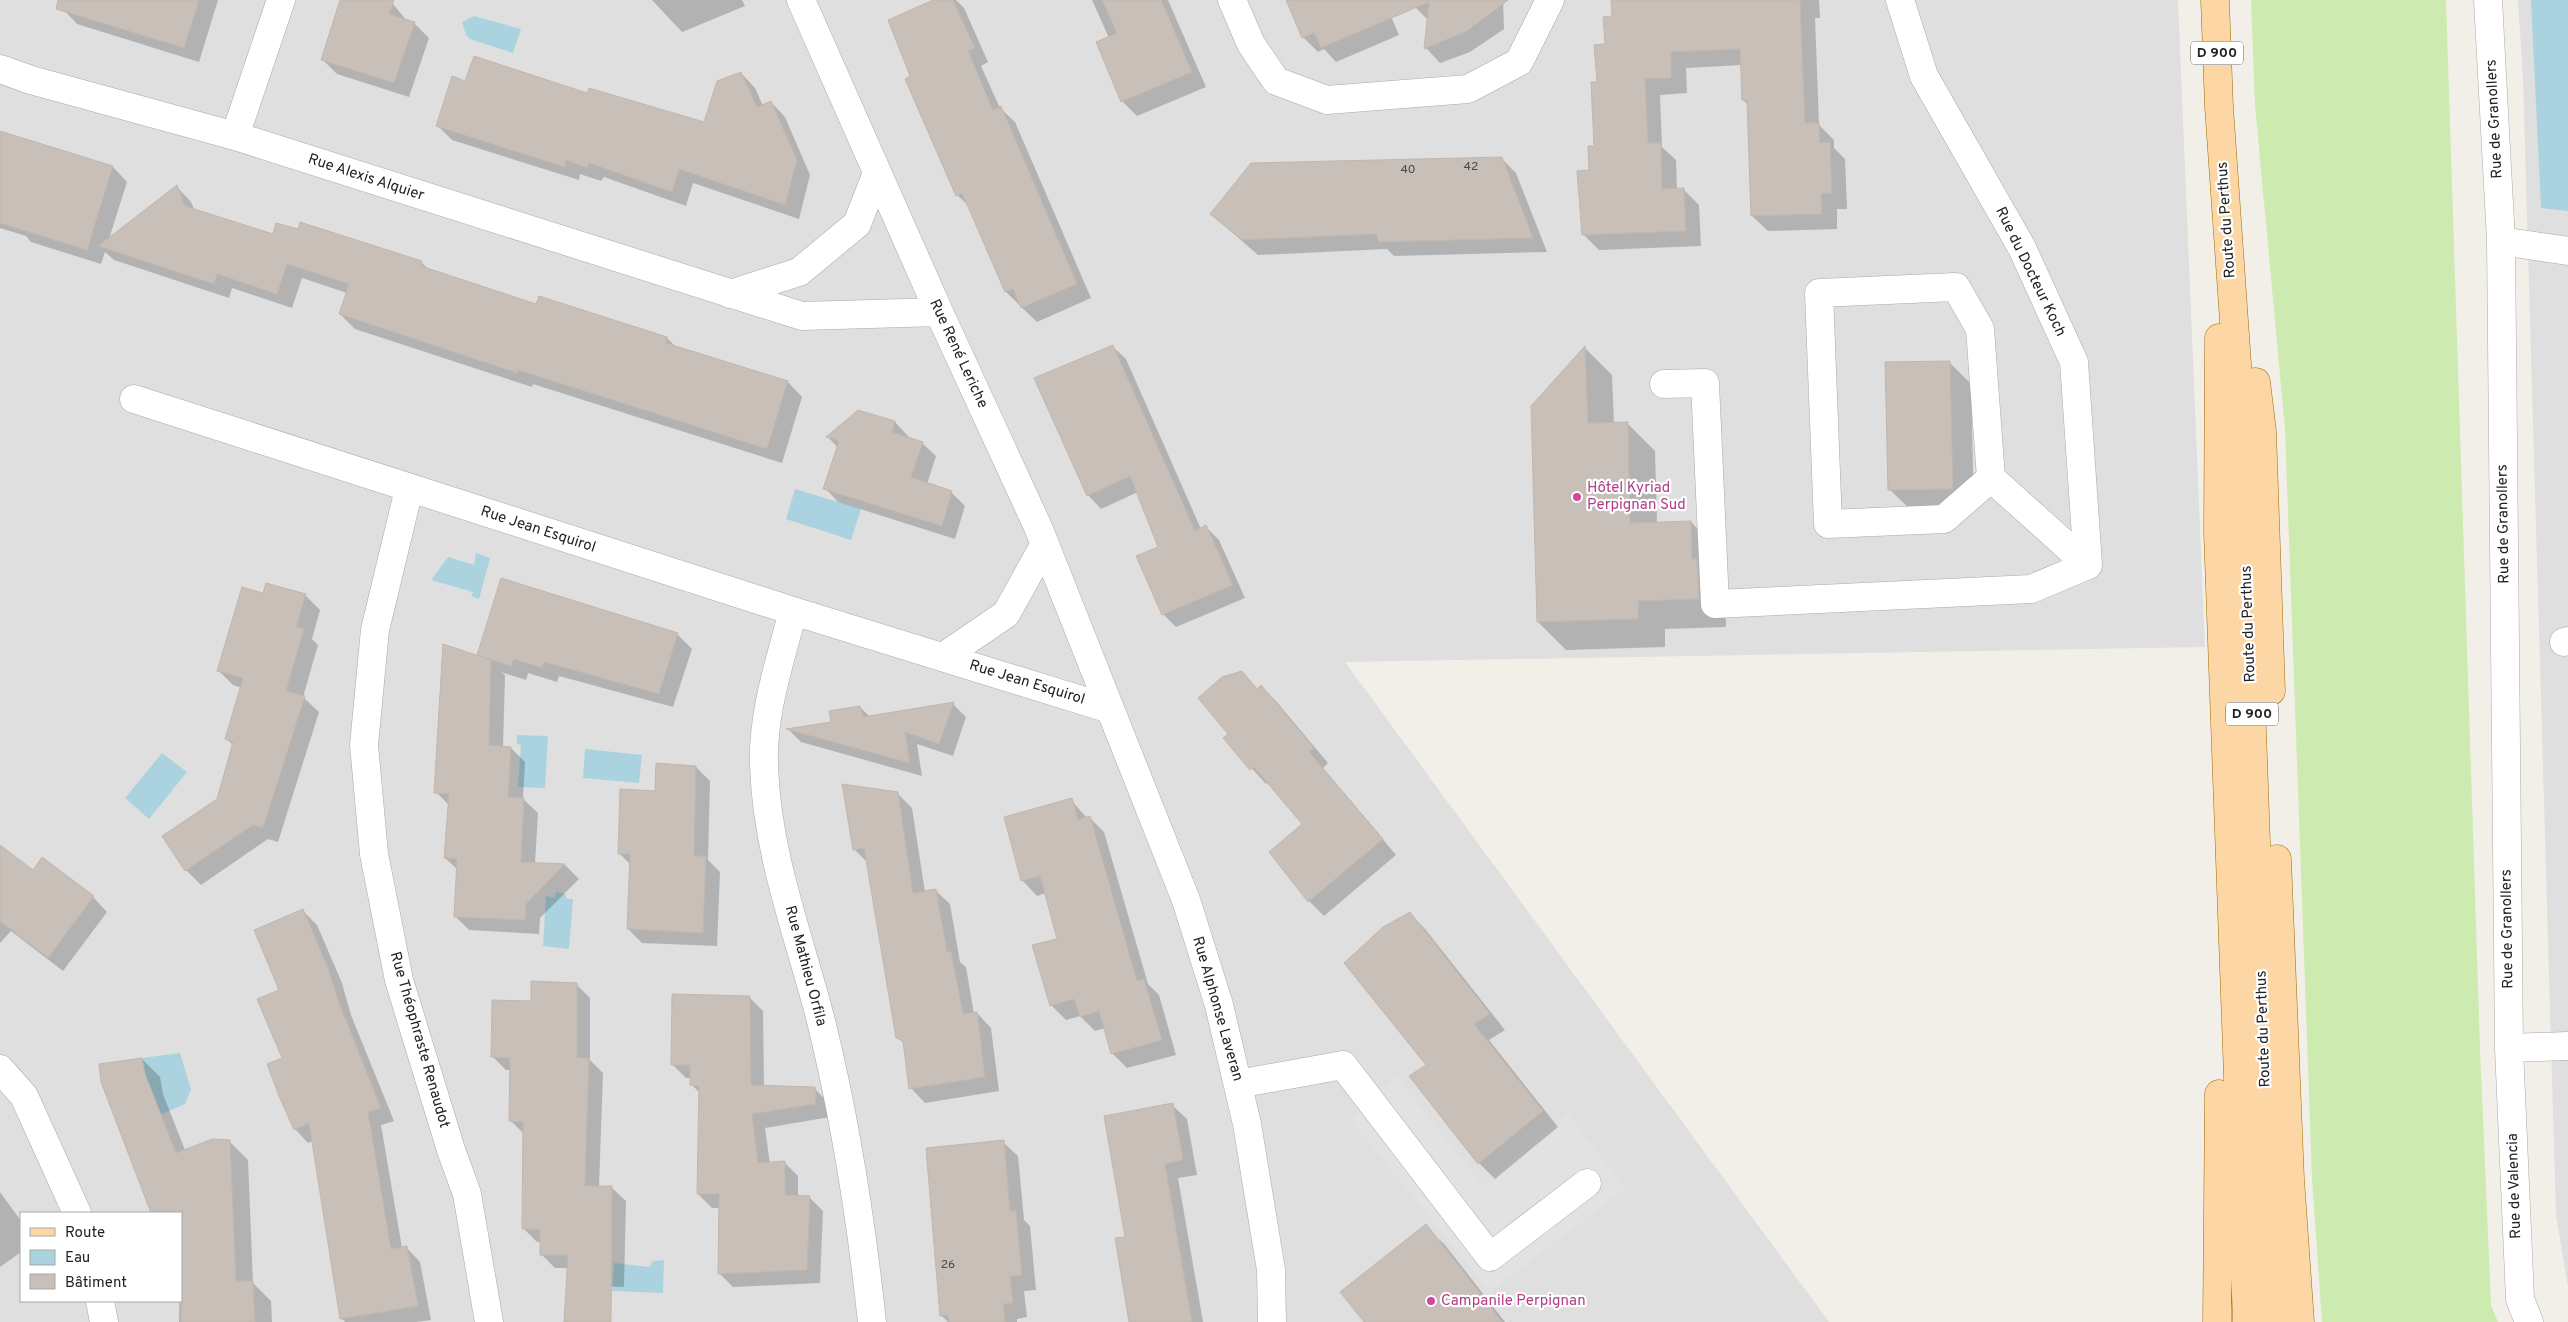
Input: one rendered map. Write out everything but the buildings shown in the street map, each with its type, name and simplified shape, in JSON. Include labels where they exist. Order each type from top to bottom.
[{"type":"main road","name":"Route du Perthus","points":[[2215,0],[2219,107],[2241,421],[2273,1322]]},
{"type":"main road","name":"Route du Perthus","points":[[2219,107],[2218,532],[2247,1322]]},
{"type":"main road","points":[[2219,107],[2262,431],[2290,1179],[2300,1322]]},
{"type":"main road","points":[[2218,532],[2218,1322]]},
{"type":"street","points":[[235,136],[281,0]]},
{"type":"street","name":"Rue René Leriche","points":[[801,0],[877,174],[1045,544],[1110,709]]},
{"type":"street","points":[[1232,0],[1251,44],[1276,81],[1327,100],[1468,89],[1519,62],[1550,0]]},
{"type":"street","name":"Rue du Docteur Koch","points":[[1900,0],[1924,76],[2022,248],[2074,362],[2088,565]]},
{"type":"street","name":"Rue de Granollers","points":[[2488,0],[2501,241],[2509,1048]]},
{"type":"street","name":"Rue Alexis Alquier","points":[[0,69],[31,80],[235,136],[802,316],[939,312]]},
{"type":"street","points":[[730,294],[799,272],[857,224],[877,174]]},
{"type":"street","points":[[2501,241],[2568,251]]},
{"type":"street","points":[[1664,384],[1705,383],[1715,604],[2031,589],[2088,565],[1991,478],[1980,328],[1956,287],[1819,293],[1828,524],[1944,519],[1991,478]]},
{"type":"street","name":"Rue Jean Esquirol","points":[[134,399],[793,611],[1110,709]]},
{"type":"street","name":"Rue Théophraste Renaudot","points":[[409,489],[375,630],[372,659],[364,745],[374,854],[399,980],[451,1150],[467,1194],[488,1322]]},
{"type":"street","name":"Rue Jean Esquirol","points":[[943,657],[1006,614],[1045,544]]},
{"type":"street","name":"Rue Mathieu Orfila","points":[[793,611],[768,708],[764,766],[772,847],[820,1017],[838,1096],[863,1234],[872,1322]]},
{"type":"street","name":"Rue Alphonse Laveran","points":[[1110,709],[1186,900],[1219,1005],[1238,1084],[1256,1174],[1271,1270],[1272,1322]]},
{"type":"street","points":[[2509,1048],[2568,1046]]},
{"type":"street","name":"Rue de Valencia","points":[[2509,1048],[2520,1299],[2529,1322]]},
{"type":"street","points":[[1238,1084],[1343,1065],[1490,1257],[1587,1183]]},
{"type":"street","points":[[0,1069],[24,1096],[78,1212]]},
{"type":"street","points":[[100,1302],[104,1322]]},
{"type":"shaded area","points":[[0,0],[2178,0],[2205,647],[1345,662],[1829,1322],[0,1322]]},
{"type":"shaded area","points":[[2518,0],[2568,0],[2568,1287],[2556,1216],[2523,79]]},
{"type":"shaded area","points":[[1396,1076],[1482,1185],[1568,1114],[1625,1188],[1490,1292],[1351,1120]]},
{"type":"green space","points":[[2251,0],[2446,0],[2480,1048],[2491,1305],[2498,1322],[2322,1322],[2312,1178],[2285,429],[2255,105]]},
{"type":"water","points":[[2531,0],[2568,0],[2568,211],[2541,208]]},
{"type":"water","points":[[474,16],[521,29],[513,53],[470,39],[466,35],[462,22]]},
{"type":"water","points":[[795,489],[861,509],[851,540],[786,519]]},
{"type":"water","points":[[476,553],[490,558],[479,599],[471,596],[473,592],[431,580],[448,557],[474,565]]},
{"type":"water","points":[[517,735],[548,736],[545,788],[518,787],[521,745],[517,744]]},
{"type":"water","points":[[585,749],[642,755],[639,783],[583,778]]},
{"type":"water","points":[[162,753],[187,772],[149,819],[125,798]]},
{"type":"water","points":[[556,892],[565,894],[567,899],[573,899],[569,949],[543,946],[546,896],[555,898]]},
{"type":"water","points":[[180,1053],[191,1089],[185,1104],[160,1115],[145,1074],[142,1058]]},
{"type":"water","points":[[664,1260],[663,1293],[612,1291],[614,1263],[649,1267],[653,1261]]},
{"type":"place","name":"Hôtel Kyriad Perpignan Sud","points":[[1577,497]]},
{"type":"place","name":"Campanile Perpignan","points":[[1431,1301]]}]
